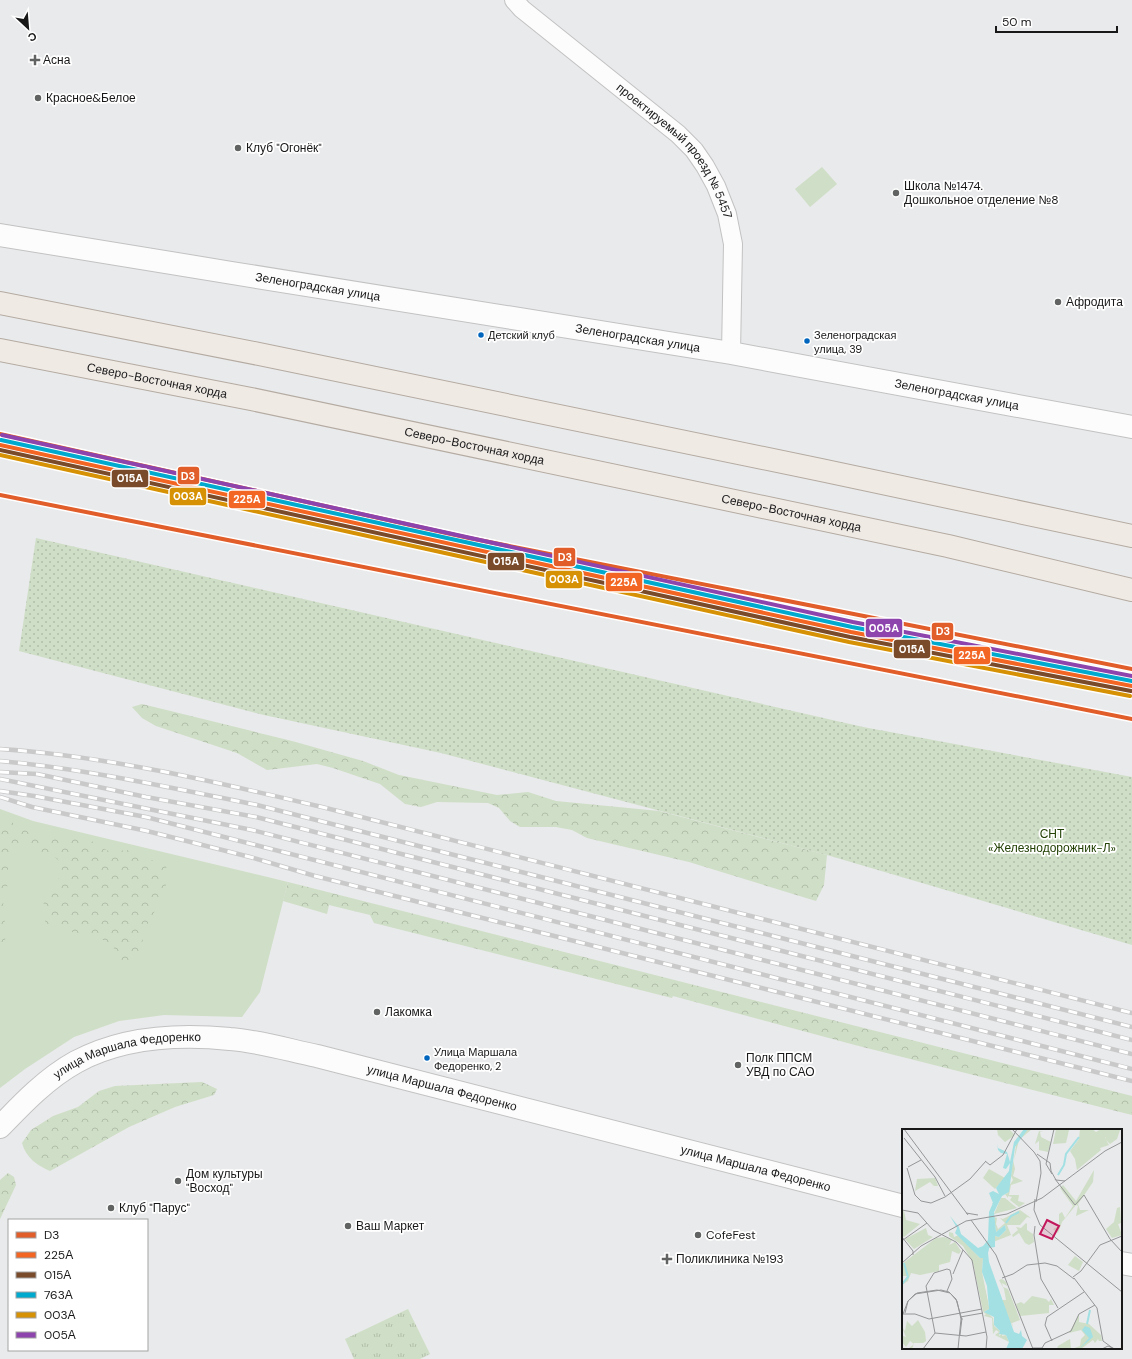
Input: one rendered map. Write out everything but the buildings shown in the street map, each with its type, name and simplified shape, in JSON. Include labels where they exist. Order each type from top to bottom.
[{"type":"main road","points":[[0,303],[259,354],[1132,536]]},
{"type":"main road","name":"Северо-Восточная хорда","points":[[0,350],[251,399],[948,546],[1132,590]]},
{"type":"street","name":"проектируемый проезд № 5457","points":[[514,0],[522,9],[678,134],[694,150],[705,166],[716,186],[727,214],[733,244],[731,353]]},
{"type":"street","name":"Зеленоградская улица","points":[[0,235],[232,274],[731,353],[1132,427]]},
{"type":"street","name":"улица Маршала Федоренко","points":[[0,1127],[19,1107],[60,1072],[93,1054],[139,1041],[165,1038],[195,1037],[231,1039],[258,1043],[324,1058],[902,1206]]},
{"type":"street","points":[[1122,1262],[1132,1265]]},
{"type":"green space","points":[[822,167],[837,184],[810,207],[795,189]]},
{"type":"green space","name":"СНТ «Железнодорожник-Л»","points":[[36,538],[863,727],[1132,777],[1132,945],[827,855],[441,753],[264,715],[19,651]]},
{"type":"green space","points":[[142,704],[292,741],[363,761],[399,775],[497,795],[528,792],[556,801],[659,811],[827,855],[824,885],[816,901],[689,862],[587,838],[572,830],[556,827],[520,827],[510,821],[499,808],[488,803],[437,802],[421,807],[405,804],[380,784],[317,764],[267,770],[237,753],[156,726],[142,718],[132,707]]},
{"type":"green space","points":[[0,809],[33,821],[288,882],[260,992],[242,1017],[164,1015],[119,1021],[74,1037],[25,1069],[0,1088]]},
{"type":"green space","points":[[0,815],[30,833],[88,839],[110,852],[127,850],[166,866],[167,882],[164,891],[144,932],[141,948],[133,960],[124,965],[116,950],[102,939],[46,926],[43,909],[44,900],[62,873],[60,863],[56,858],[48,854],[14,845],[10,855],[8,866],[8,883],[3,905],[6,938],[0,949]]},
{"type":"green space","points":[[288,882],[1132,1096],[1132,1115],[855,1045],[673,996],[672,998],[374,923],[370,915],[329,905],[327,914],[283,901]]},
{"type":"green space","points":[[202,1082],[217,1089],[214,1095],[175,1107],[129,1127],[50,1171],[29,1157],[22,1143],[31,1130],[53,1116],[78,1107],[99,1091],[115,1086]]},
{"type":"green space","points":[[8,1173],[14,1177],[16,1185],[0,1219],[0,1180]]},
{"type":"green space","points":[[408,1309],[430,1354],[420,1359],[354,1359],[345,1339]]},
{"type":"railway","points":[[0,749],[123,764],[205,780],[326,808],[1132,1013]]},
{"type":"railway","points":[[0,761],[33,764],[97,774],[257,805],[1132,1027]]},
{"type":"railway","points":[[0,772],[37,774],[146,797],[256,817],[1132,1040]]},
{"type":"railway","points":[[0,779],[252,830],[1132,1054]]},
{"type":"railway","points":[[0,791],[146,817],[1132,1069]]},
{"type":"railway","points":[[0,797],[32,807],[147,831],[250,857],[315,876],[1132,1081]]},
{"type":"transit line","name":"D3","points":[[0,434],[469,538],[1132,669]]},
{"type":"transit line","name":"005А","points":[[2,435],[853,622],[1132,676]]},
{"type":"transit line","name":"763А","points":[[1,440],[852,627],[1132,681]]},
{"type":"transit line","name":"225А","points":[[0,445],[851,632],[1132,686]]},
{"type":"transit line","name":"015А","points":[[0,450],[850,637],[1131,691]]},
{"type":"transit line","name":"003А","points":[[0,455],[849,642],[1130,696]]},
{"type":"transit line","name":"D3","points":[[0,495],[1132,719]]},
{"type":"place","name":"Асна","points":[[35,60]]},
{"type":"place","name":"Красное&Белое","points":[[38,98]]},
{"type":"place","name":"Клуб \"Огонёк\"","points":[[238,148]]},
{"type":"place","name":"Школа №1474. Дошкольное отделение №8","points":[[896,193]]},
{"type":"place","name":"Афродита","points":[[1058,302]]},
{"type":"place","name":"Детский клуб","points":[[481,335]]},
{"type":"place","name":"Зеленоградская улица, 39","points":[[807,341]]},
{"type":"place","name":"Лакомка","points":[[377,1012]]},
{"type":"place","name":"Улица Маршала Федоренко, 2","points":[[427,1058]]},
{"type":"place","name":"Полк ППСМ УВД по САО","points":[[738,1065]]},
{"type":"place","name":"Дом культуры \"Восход\"","points":[[178,1181]]},
{"type":"place","name":"Клуб \"Парус\"","points":[[111,1208]]},
{"type":"place","name":"Ваш Маркет","points":[[348,1226]]},
{"type":"place","name":"CofeFest","points":[[698,1235]]},
{"type":"place","name":"Поликлиника №193","points":[[667,1259]]}]
